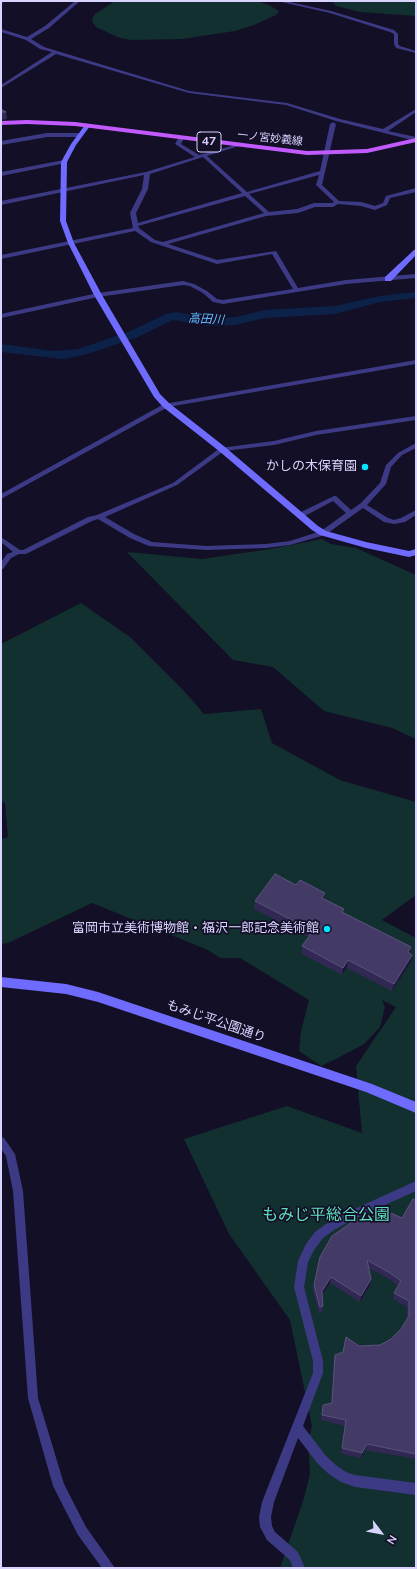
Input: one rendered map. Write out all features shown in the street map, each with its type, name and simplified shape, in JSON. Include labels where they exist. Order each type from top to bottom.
[{"type":"main road","name":"一ノ宮妙義線","points":[[1,123],[40,122],[87,126],[237,146],[296,152],[326,153],[367,151],[416,139]]},
{"type":"street","points":[[28,39],[47,27],[78,1]]},
{"type":"street","points":[[279,1],[331,12],[392,31],[396,34],[396,44],[398,47],[416,52]]},
{"type":"street","points":[[1,30],[28,39],[42,48],[189,92],[281,103],[338,120],[385,130],[416,139]]},
{"type":"street","points":[[1,87],[56,52]]},
{"type":"street","points":[[385,130],[416,110]]},
{"type":"street","points":[[333,124],[320,185],[337,202]]},
{"type":"street","points":[[87,126],[64,162],[63,221],[71,243],[98,294],[157,395],[166,405],[222,449],[315,528],[323,533],[366,545],[409,554],[416,552]]},
{"type":"street","points":[[1,143],[47,135],[80,135]]},
{"type":"street","points":[[181,138],[178,144],[201,157],[268,214]]},
{"type":"street","points":[[1,203],[147,173],[237,146]]},
{"type":"street","points":[[1,174],[64,162]]},
{"type":"street","points":[[1,258],[136,227],[322,172]]},
{"type":"street","points":[[147,173],[146,189],[133,213],[136,227],[154,241],[217,262],[274,252],[296,290]]},
{"type":"street","points":[[164,244],[268,214],[298,211],[314,205],[333,205],[337,202],[361,204],[375,208],[385,204],[388,197],[416,190]]},
{"type":"street","points":[[388,279],[416,251]]},
{"type":"street","points":[[1,316],[98,294],[183,283],[192,285],[205,292],[215,301],[223,302],[346,282],[416,276]]},
{"type":"street","points":[[1,497],[166,405],[416,362]]},
{"type":"street","points":[[1,567],[9,556],[18,552],[24,552],[90,519],[99,517],[175,484],[222,449],[274,443],[316,434],[416,418]]},
{"type":"street","points":[[99,517],[132,536],[151,544],[176,547],[266,546],[290,543],[323,533],[363,506],[382,484],[388,466],[400,454],[416,446]]},
{"type":"street","points":[[301,515],[334,498],[351,514]]},
{"type":"street","points":[[363,506],[386,520],[394,522],[403,520],[416,512]]},
{"type":"street","points":[[1,539],[18,552]]},
{"type":"street","name":"もみじ平公園通り","points":[[1,982],[66,989],[98,996],[368,1088],[416,1108]]},
{"type":"street","points":[[1,1141],[10,1154],[18,1191],[33,1398],[59,1486],[82,1531],[109,1568]]},
{"type":"street","points":[[299,1568],[294,1556],[271,1536],[266,1528],[265,1517],[268,1502],[318,1373],[318,1361],[299,1287],[302,1267],[310,1247],[319,1235],[342,1220],[416,1186]]},
{"type":"street","points":[[297,1427],[322,1460],[345,1478],[356,1481],[416,1488]]},
{"type":"green space","points":[[115,1],[257,1],[269,5],[279,11],[276,15],[254,25],[235,31],[182,39],[131,40],[117,37],[96,27],[93,23],[92,18],[95,14]]},
{"type":"green space","points":[[332,1],[416,1],[416,16],[360,12],[336,6]]},
{"type":"green space","points":[[322,539],[331,544],[356,548],[416,575],[416,739],[392,728],[324,711],[273,667],[233,660],[127,552],[202,559],[270,549]]},
{"type":"green space","name":"もみじ平総合公園","points":[[81,603],[130,637],[185,692],[204,714],[261,709],[272,743],[340,780],[416,802],[416,895],[382,920],[416,938],[416,1568],[280,1568],[304,1498],[310,1474],[308,1441],[312,1426],[290,1320],[229,1234],[184,1139],[287,1106],[362,1133],[356,1066],[396,1007],[382,1000],[385,1007],[380,1027],[364,1044],[321,1066],[299,1051],[301,1031],[309,1000],[240,958],[220,958],[208,950],[92,903],[8,943],[1,944],[1,839],[8,837],[5,803],[1,801],[1,644]]},
{"type":"building","name":"富岡市立美術博物館・福沢一郎記念美術館","points":[[275,874],[296,885],[300,880],[325,893],[322,898],[344,909],[342,912],[411,947],[408,952],[412,955],[394,984],[348,960],[343,968],[302,946],[313,931],[255,901]]},
{"type":"building","points":[[413,1199],[416,1201],[416,1454],[367,1444],[362,1453],[342,1448],[346,1420],[322,1415],[323,1405],[332,1403],[335,1355],[343,1352],[346,1337],[359,1346],[380,1345],[391,1339],[401,1329],[409,1316],[409,1301],[394,1293],[401,1281],[367,1260],[371,1279],[361,1296],[331,1277],[322,1291],[323,1306],[320,1307],[314,1285],[320,1257],[332,1236],[356,1219],[374,1216],[385,1222],[391,1213],[402,1218]]},
{"type":"waterway","name":"高田川","points":[[1,348],[63,355],[80,352],[132,335],[170,317],[176,316],[208,322],[236,321],[265,314],[335,310],[380,299],[416,295]]},
{"type":"place","name":"かしの木保育園","points":[[365,467]]},
{"type":"place","name":"富岡市立美術博物館・福沢一郎記念美術館","points":[[327,929]]}]
